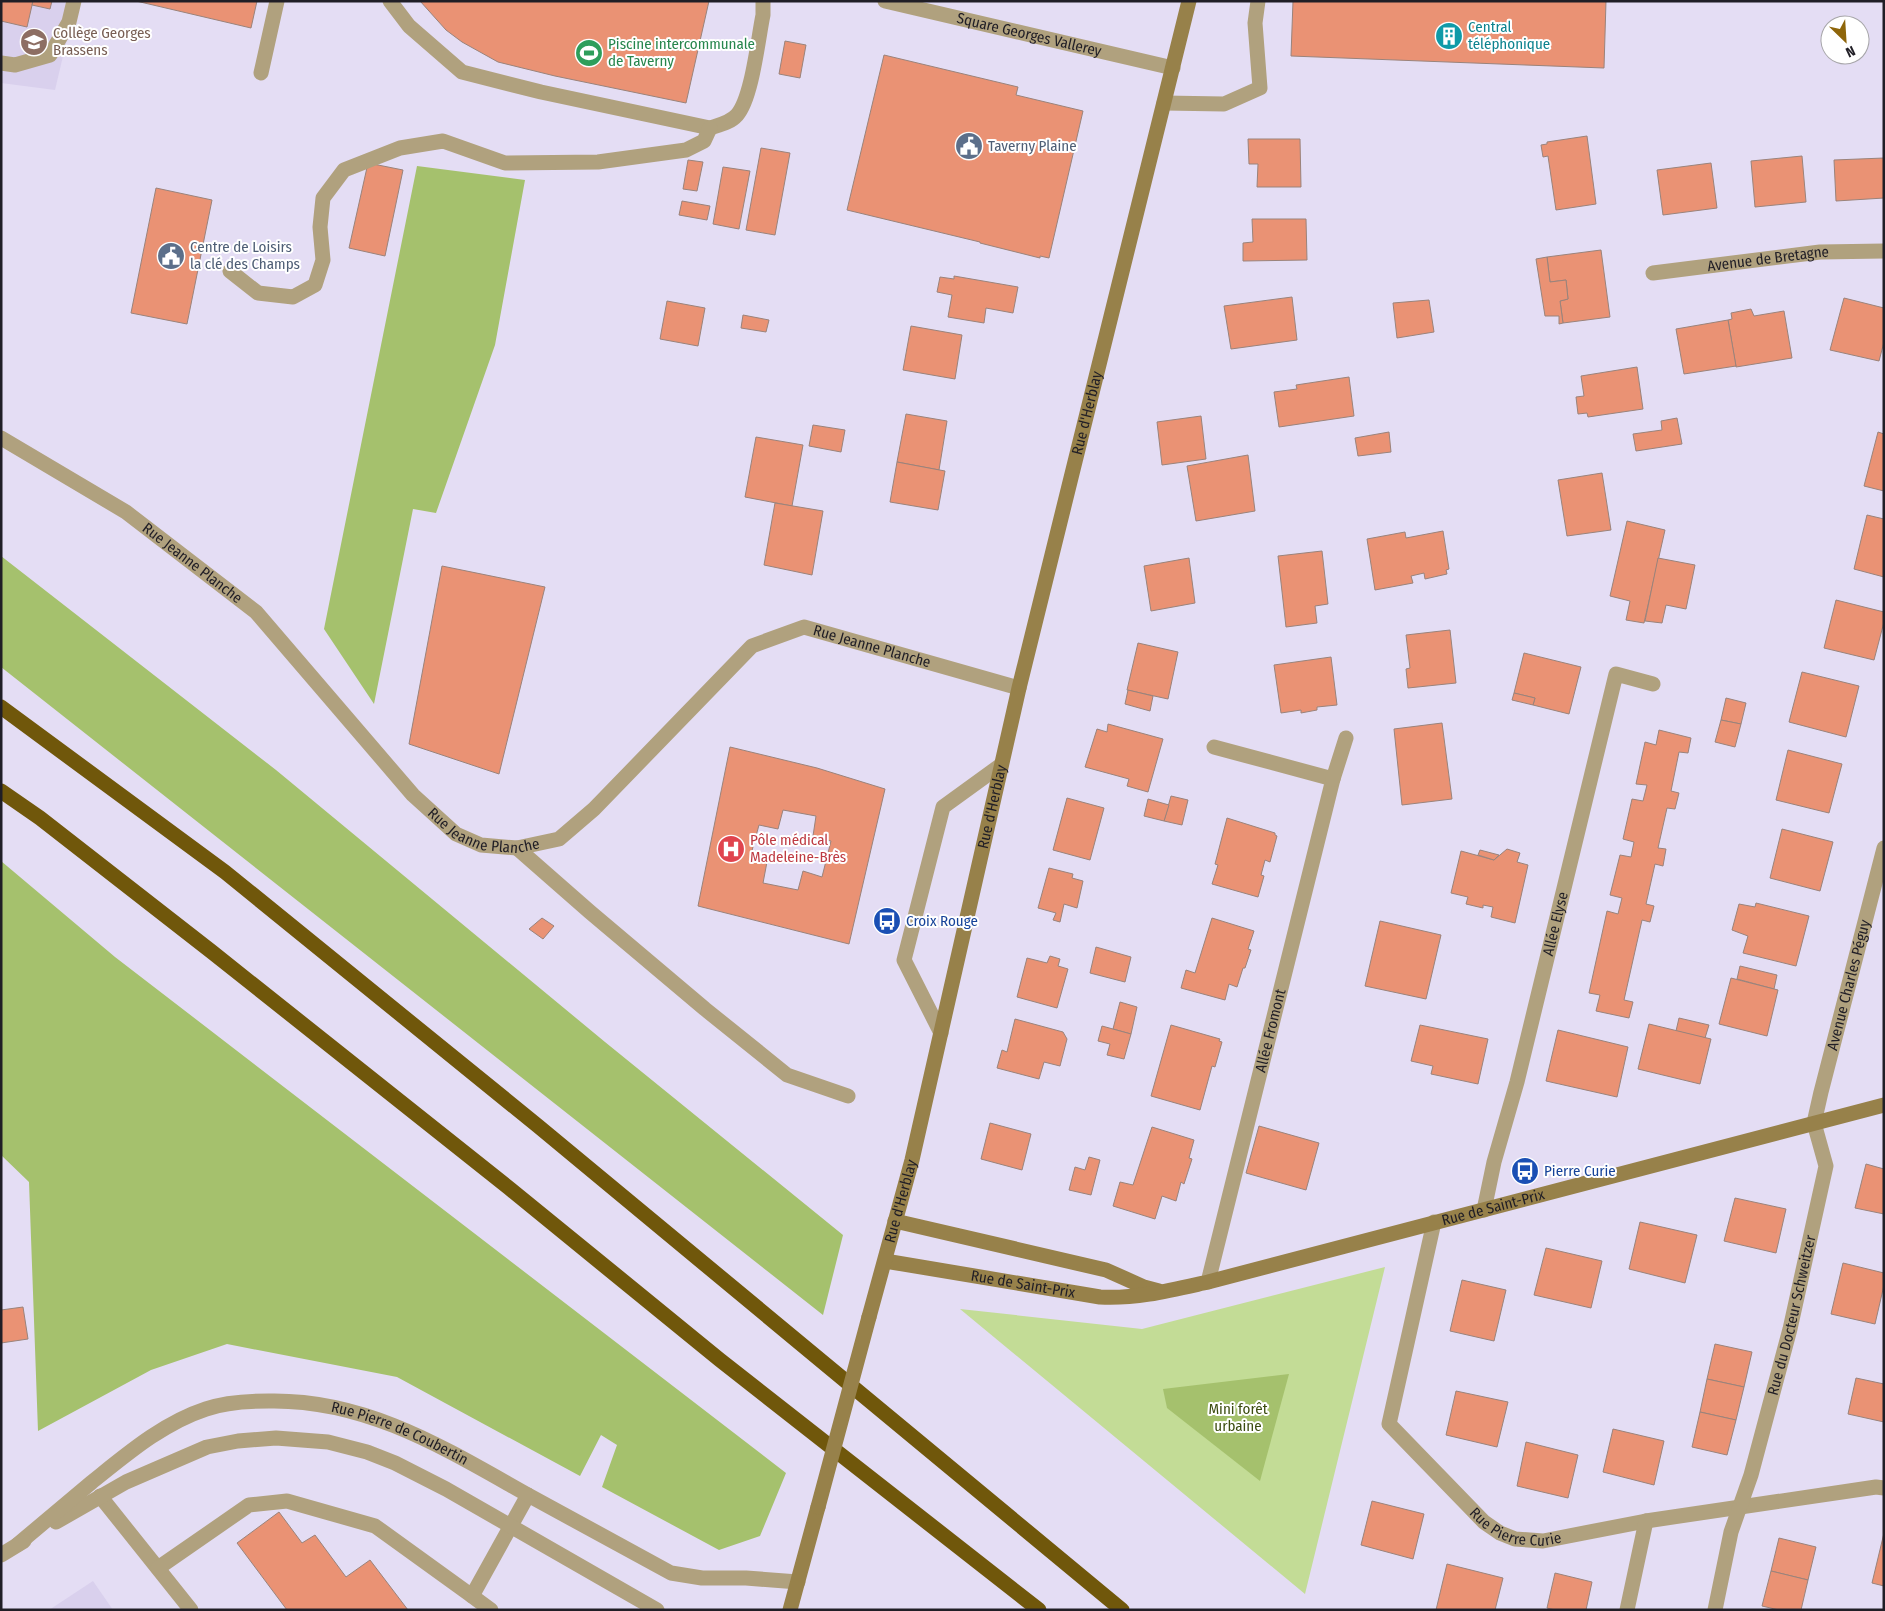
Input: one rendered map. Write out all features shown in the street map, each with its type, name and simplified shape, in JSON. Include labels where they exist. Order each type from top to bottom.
[{"type":"highway","points":[[1,707],[232,878],[538,1126],[1122,1610]]},
{"type":"highway","points":[[1,791],[40,818],[220,958],[509,1188],[720,1360],[1039,1610]]},
{"type":"main road","name":"Rue d'Herblay","points":[[790,1610],[912,1160],[1019,688],[1188,1]]},
{"type":"main road","name":"Rue de Saint-Prix","points":[[885,1261],[1100,1297],[1123,1298],[1208,1282],[1884,1105]]},
{"type":"main road","name":"Rue de Saint-Prix","points":[[895,1221],[1106,1270],[1144,1287],[1162,1291]]},
{"type":"street","points":[[1,63],[15,65],[50,55],[69,22],[74,1]]},
{"type":"street","points":[[261,72],[277,1]]},
{"type":"street","points":[[390,1],[409,26],[462,72],[541,92],[710,128],[725,124],[737,116],[747,98],[763,14],[763,1]]},
{"type":"street","name":"Square Georges Vallerey","points":[[885,1],[1173,68]]},
{"type":"street","points":[[1164,103],[1224,104],[1260,88],[1255,23],[1258,1]]},
{"type":"street","points":[[230,271],[258,293],[293,297],[315,285],[323,260],[320,227],[323,198],[344,170],[400,148],[442,141],[505,162],[598,162],[686,150],[704,141],[710,128]]},
{"type":"street","name":"Avenue de Bretagne","points":[[1653,273],[1820,252],[1884,251]]},
{"type":"street","name":"Rue Jeanne Planche","points":[[1,438],[126,512],[256,612],[413,795],[456,834],[481,845],[517,848],[559,839],[594,809],[752,646],[804,627],[1019,688]]},
{"type":"street","name":"Allée Elyse","points":[[1484,1210],[1494,1162],[1517,1082],[1616,674],[1653,684]]},
{"type":"street","name":"Allée Fromont","points":[[1208,1282],[1333,780],[1346,738]]},
{"type":"street","points":[[1214,747],[1333,780]]},
{"type":"street","points":[[941,1034],[904,960],[943,807],[1001,765]]},
{"type":"street","points":[[517,848],[705,1009],[788,1075],[848,1096]]},
{"type":"street","name":"Avenue Charles Péguy","points":[[1814,1123],[1884,848]]},
{"type":"street","name":"Rue du Docteur Schweitzer","points":[[1715,1610],[1731,1532],[1741,1506],[1790,1329],[1826,1166],[1814,1123]]},
{"type":"street","name":"Rue Pierre Curie","points":[[1434,1222],[1389,1424],[1484,1522],[1500,1533],[1514,1539],[1543,1541],[1646,1521],[1741,1506],[1876,1487],[1884,1488]]},
{"type":"street","name":"Rue Pierre de Coubertin","points":[[16,1545],[138,1445],[175,1423],[206,1409],[242,1401],[311,1402],[344,1408],[380,1419],[418,1436],[528,1494],[670,1573],[702,1578],[746,1578],[798,1582]]},
{"type":"street","name":"Rue Pierre de Coubertin","points":[[1,1555],[126,1482],[207,1447],[238,1441],[276,1438],[328,1442],[366,1452],[395,1463],[511,1525],[657,1610]]},
{"type":"street","points":[[472,1596],[528,1494]]},
{"type":"street","points":[[100,1496],[191,1610]]},
{"type":"street","points":[[158,1568],[249,1505],[287,1501],[375,1526],[491,1610]]},
{"type":"street","points":[[1627,1610],[1646,1521]]},
{"type":"shaded area","name":"Collège Georges Brassens","points":[[1,1],[76,1],[55,90],[1,83]]},
{"type":"shaded area","points":[[93,1581],[113,1610],[49,1610]]},
{"type":"green space","points":[[417,166],[525,180],[495,345],[436,513],[413,509],[374,704],[324,629]]},
{"type":"green space","points":[[1,556],[276,770],[605,1042],[843,1235],[823,1315],[1,667]]},
{"type":"green space","points":[[1,861],[115,957],[786,1473],[760,1536],[719,1550],[602,1487],[617,1445],[601,1435],[580,1476],[397,1377],[227,1344],[151,1370],[38,1431],[29,1182],[1,1155]]},
{"type":"green space","points":[[1385,1267],[1305,1594],[960,1309],[1142,1329]]},
{"type":"green space","name":"Mini forêt urbaine","points":[[1289,1374],[1260,1481],[1167,1408],[1163,1389]]},
{"type":"building","points":[[1,1],[33,1],[27,27],[1,21]]},
{"type":"building","points":[[33,1],[52,1],[50,9],[32,5]]},
{"type":"building","points":[[136,1],[257,1],[251,28]]},
{"type":"building","name":"Piscine intercommunale de Taverny","points":[[420,1],[709,1],[686,103],[555,76],[498,62],[462,42],[446,30]]},
{"type":"building","name":"Central téléphonique","points":[[1293,1],[1606,1],[1604,68],[1291,56]]},
{"type":"building","points":[[785,41],[806,45],[800,78],[779,74]]},
{"type":"building","name":"Taverny Plaine","points":[[884,55],[1018,87],[1016,95],[1083,111],[1049,258],[1040,256],[1040,258],[847,210]]},
{"type":"building","points":[[1587,136],[1596,204],[1556,210],[1548,156],[1543,157],[1541,145],[1547,144],[1547,142]]},
{"type":"building","points":[[1248,139],[1300,139],[1301,187],[1257,187],[1258,164],[1249,164]]},
{"type":"building","points":[[761,148],[790,153],[775,235],[746,230]]},
{"type":"building","points":[[1802,156],[1806,202],[1755,207],[1751,161]]},
{"type":"building","points":[[1884,158],[1884,198],[1836,201],[1834,160]]},
{"type":"building","points":[[688,160],[703,162],[697,191],[683,189]]},
{"type":"building","points":[[368,163],[403,170],[385,256],[349,248]]},
{"type":"building","points":[[1711,163],[1717,208],[1663,215],[1657,170]]},
{"type":"building","points":[[723,167],[750,171],[739,229],[713,224]]},
{"type":"building","name":"Centre de Loisirs la clé des Champs","points":[[156,188],[212,200],[187,324],[131,313]]},
{"type":"building","points":[[682,201],[710,206],[707,220],[679,215]]},
{"type":"building","points":[[1252,219],[1306,219],[1307,260],[1243,261],[1243,243],[1253,242]]},
{"type":"building","points":[[1601,250],[1610,317],[1563,323],[1560,301],[1568,299],[1566,280],[1550,282],[1547,257]]},
{"type":"building","points":[[1547,257],[1550,282],[1566,280],[1568,299],[1560,301],[1563,323],[1559,324],[1559,316],[1545,316],[1536,259]]},
{"type":"building","points":[[954,276],[1018,287],[1013,313],[986,308],[984,323],[948,317],[952,295],[937,292],[940,277],[954,279]]},
{"type":"building","points":[[1292,297],[1297,340],[1231,349],[1224,306]]},
{"type":"building","points":[[1844,298],[1884,308],[1884,342],[1879,361],[1830,350]]},
{"type":"building","points":[[1429,300],[1434,332],[1397,338],[1393,303]]},
{"type":"building","points":[[667,301],[705,308],[698,346],[660,339]]},
{"type":"building","points":[[1751,309],[1754,316],[1784,311],[1792,358],[1736,367],[1728,320],[1732,319],[1731,313]]},
{"type":"building","points":[[743,315],[769,320],[766,332],[741,328]]},
{"type":"building","points":[[1728,320],[1736,366],[1684,374],[1676,329]]},
{"type":"building","points":[[911,326],[962,335],[955,379],[903,370]]},
{"type":"building","points":[[1637,367],[1643,409],[1588,417],[1587,413],[1578,414],[1576,397],[1584,396],[1581,376]]},
{"type":"building","points":[[1349,377],[1354,416],[1279,427],[1274,392],[1297,389],[1296,385]]},
{"type":"building","points":[[906,414],[947,421],[939,470],[897,462]]},
{"type":"building","points":[[1201,416],[1206,459],[1162,465],[1157,422]]},
{"type":"building","points":[[1677,418],[1682,444],[1636,451],[1633,434],[1662,430],[1661,421]]},
{"type":"building","points":[[813,425],[845,430],[841,452],[809,446]]},
{"type":"building","points":[[1389,432],[1391,452],[1358,456],[1355,438]]},
{"type":"building","points":[[1878,432],[1884,434],[1884,491],[1864,486]]},
{"type":"building","points":[[756,437],[803,445],[792,506],[745,497]]},
{"type":"building","points":[[1248,455],[1255,511],[1196,521],[1187,466]]},
{"type":"building","points":[[897,462],[945,471],[938,510],[890,502]]},
{"type":"building","points":[[1602,473],[1611,530],[1567,536],[1558,480]]},
{"type":"building","points":[[775,503],[823,511],[812,575],[764,565]]},
{"type":"building","points":[[1867,515],[1884,519],[1884,577],[1854,569]]},
{"type":"building","points":[[1627,521],[1665,530],[1644,623],[1626,620],[1630,601],[1610,596]]},
{"type":"building","points":[[1443,531],[1449,569],[1446,570],[1447,574],[1425,579],[1424,573],[1411,576],[1413,583],[1375,590],[1367,539],[1405,532],[1406,538]]},
{"type":"building","points":[[1322,551],[1328,604],[1315,606],[1317,623],[1286,627],[1278,556]]},
{"type":"building","points":[[1189,558],[1195,603],[1151,611],[1144,566]]},
{"type":"building","points":[[1658,558],[1695,565],[1686,609],[1666,605],[1662,623],[1645,621]]},
{"type":"building","points":[[442,566],[545,587],[499,774],[409,744]]},
{"type":"building","points":[[1836,600],[1884,612],[1884,622],[1874,660],[1824,648]]},
{"type":"building","points":[[1450,630],[1456,683],[1408,688],[1406,669],[1410,668],[1406,635]]},
{"type":"building","points":[[1138,643],[1178,652],[1168,699],[1127,690]]},
{"type":"building","points":[[1524,653],[1581,667],[1569,714],[1533,705],[1535,698],[1514,693]]},
{"type":"building","points":[[1331,657],[1337,705],[1317,707],[1317,710],[1301,713],[1301,710],[1281,713],[1274,665]]},
{"type":"building","points":[[1802,672],[1859,686],[1846,737],[1789,722]]},
{"type":"building","points":[[1128,690],[1153,696],[1150,711],[1125,704]]},
{"type":"building","points":[[1514,693],[1535,698],[1533,705],[1512,700]]},
{"type":"building","points":[[1726,698],[1746,703],[1741,724],[1721,720]]},
{"type":"building","points":[[1721,720],[1741,724],[1735,747],[1715,742]]},
{"type":"building","points":[[1442,723],[1452,799],[1402,805],[1394,729]]},
{"type":"building","points":[[1108,724],[1163,739],[1148,792],[1127,786],[1129,779],[1085,767],[1097,729],[1107,732]]},
{"type":"building","points":[[1659,730],[1691,738],[1688,753],[1679,752],[1671,791],[1679,793],[1675,809],[1667,808],[1658,848],[1666,849],[1663,866],[1655,864],[1646,904],[1654,906],[1650,922],[1642,920],[1624,1000],[1633,1002],[1629,1018],[1596,1011],[1600,995],[1589,993],[1607,911],[1618,914],[1622,898],[1610,895],[1620,855],[1631,857],[1634,842],[1623,839],[1632,799],[1643,801],[1647,785],[1636,784],[1645,742],[1656,745]]},
{"type":"building","name":"Pôle médical Madeleine-Brès","points":[[730,747],[817,768],[885,789],[849,944],[698,906]],"holes":[[[783,810],[816,816],[813,836],[831,841],[822,877],[803,871],[798,890],[763,883],[767,862],[750,858],[759,825],[778,829]]]},
{"type":"building","points":[[1788,750],[1842,764],[1829,813],[1776,800]]},
{"type":"building","points":[[1171,796],[1188,800],[1182,825],[1164,821]]},
{"type":"building","points":[[1067,798],[1104,808],[1090,860],[1053,850]]},
{"type":"building","points":[[1148,799],[1169,805],[1164,821],[1144,816]]},
{"type":"building","points":[[1227,818],[1275,833],[1277,836],[1270,862],[1265,860],[1261,875],[1264,876],[1258,897],[1212,884],[1218,865],[1215,864]]},
{"type":"building","points":[[1782,829],[1833,842],[1820,891],[1770,878]]},
{"type":"building","points":[[1507,849],[1520,853],[1517,862],[1528,865],[1515,923],[1491,917],[1493,907],[1483,905],[1483,908],[1466,904],[1468,897],[1451,893],[1461,851],[1494,860]]},
{"type":"building","points":[[1480,850],[1499,855],[1494,860],[1478,855]]},
{"type":"building","points":[[1049,868],[1073,874],[1072,878],[1083,881],[1077,908],[1064,904],[1060,922],[1053,920],[1056,913],[1038,908]]},
{"type":"building","points":[[1756,903],[1809,916],[1796,966],[1743,953],[1748,936],[1732,930],[1739,904],[1755,907]]},
{"type":"building","points":[[542,918],[554,926],[543,939],[529,929]]},
{"type":"building","points":[[1212,918],[1254,931],[1248,949],[1251,950],[1245,968],[1243,968],[1237,987],[1229,984],[1225,1000],[1181,988],[1186,970],[1195,973]]},
{"type":"building","points":[[1380,921],[1441,935],[1426,999],[1365,986]]},
{"type":"building","points":[[1096,947],[1131,957],[1125,982],[1090,973]]},
{"type":"building","points":[[1050,956],[1060,959],[1058,966],[1068,969],[1057,1008],[1017,997],[1027,958],[1047,963]]},
{"type":"building","points":[[1740,966],[1777,975],[1774,989],[1737,979]]},
{"type":"building","points":[[1731,978],[1778,990],[1767,1036],[1719,1024]]},
{"type":"building","points":[[1120,1002],[1137,1007],[1131,1034],[1113,1029]]},
{"type":"building","points":[[1679,1018],[1709,1025],[1705,1038],[1676,1031]]},
{"type":"building","points":[[1015,1019],[1063,1032],[1067,1039],[1060,1066],[1044,1062],[1039,1079],[997,1068],[1002,1050],[1007,1052]]},
{"type":"building","points":[[1649,1024],[1711,1039],[1700,1084],[1638,1069]]},
{"type":"building","points":[[1171,1025],[1220,1039],[1219,1041],[1222,1042],[1215,1067],[1212,1066],[1200,1110],[1151,1096]]},
{"type":"building","points":[[1420,1025],[1488,1039],[1478,1084],[1431,1074],[1433,1066],[1411,1061]]},
{"type":"building","points":[[1102,1026],[1131,1034],[1124,1059],[1107,1055],[1110,1044],[1098,1041]]},
{"type":"building","points":[[1558,1030],[1628,1047],[1617,1097],[1546,1081]]},
{"type":"building","points":[[990,1123],[1031,1134],[1022,1170],[981,1159]]},
{"type":"building","points":[[1259,1126],[1319,1143],[1306,1190],[1246,1173]]},
{"type":"building","points":[[1152,1127],[1194,1140],[1189,1158],[1192,1159],[1184,1184],[1181,1182],[1176,1201],[1162,1196],[1155,1219],[1113,1206],[1120,1182],[1133,1185]]},
{"type":"building","points":[[1089,1157],[1100,1160],[1091,1195],[1069,1190],[1075,1167],[1085,1170]]},
{"type":"building","points":[[1866,1164],[1884,1169],[1884,1214],[1855,1208]]},
{"type":"building","points":[[1735,1198],[1786,1209],[1776,1253],[1724,1241]]},
{"type":"building","points":[[1640,1222],[1697,1235],[1685,1283],[1629,1269]]},
{"type":"building","points":[[1546,1248],[1602,1261],[1591,1308],[1534,1295]]},
{"type":"building","points":[[1843,1263],[1884,1273],[1884,1285],[1875,1324],[1831,1314]]},
{"type":"building","points":[[1462,1280],[1506,1290],[1494,1341],[1450,1331]]},
{"type":"building","points":[[23,1307],[28,1339],[1,1343],[1,1310]]},
{"type":"building","points":[[1715,1344],[1752,1352],[1744,1387],[1707,1379]]},
{"type":"building","points":[[1856,1378],[1884,1384],[1884,1422],[1848,1414]]},
{"type":"building","points":[[1707,1379],[1744,1387],[1736,1420],[1700,1412]]},
{"type":"building","points":[[1456,1391],[1508,1402],[1497,1447],[1446,1435]]},
{"type":"building","points":[[1700,1412],[1736,1420],[1727,1455],[1692,1447]]},
{"type":"building","points":[[1613,1429],[1664,1441],[1654,1485],[1603,1472]]},
{"type":"building","points":[[1526,1442],[1578,1455],[1568,1498],[1517,1486]]},
{"type":"building","points":[[1372,1501],[1424,1514],[1413,1559],[1361,1545]]},
{"type":"building","points":[[279,1512],[302,1543],[315,1535],[346,1577],[370,1560],[408,1610],[287,1610],[237,1543]]},
{"type":"building","points":[[1884,1533],[1884,1586],[1872,1583]]},
{"type":"building","points":[[1779,1538],[1816,1547],[1808,1580],[1771,1571]]},
{"type":"building","points":[[1447,1564],[1503,1578],[1495,1610],[1436,1610]]},
{"type":"building","points":[[1771,1571],[1808,1580],[1801,1610],[1779,1610],[1762,1606]]},
{"type":"building","points":[[1555,1573],[1592,1582],[1586,1610],[1555,1610],[1547,1608]]},
{"type":"place","name":"Central téléphonique","points":[[1449,36]]},
{"type":"place","name":"Collège Georges Brassens","points":[[34,42]]},
{"type":"place","name":"Piscine intercommunale de Taverny","points":[[589,53]]},
{"type":"place","name":"Taverny Plaine","points":[[969,146]]},
{"type":"place","name":"Centre de Loisirs la clé des Champs","points":[[171,256]]},
{"type":"place","name":"Pôle médical Madeleine-Brès","points":[[731,849]]},
{"type":"place","name":"Croix Rouge","points":[[887,921]]},
{"type":"place","name":"Pierre Curie","points":[[1525,1171]]}]
